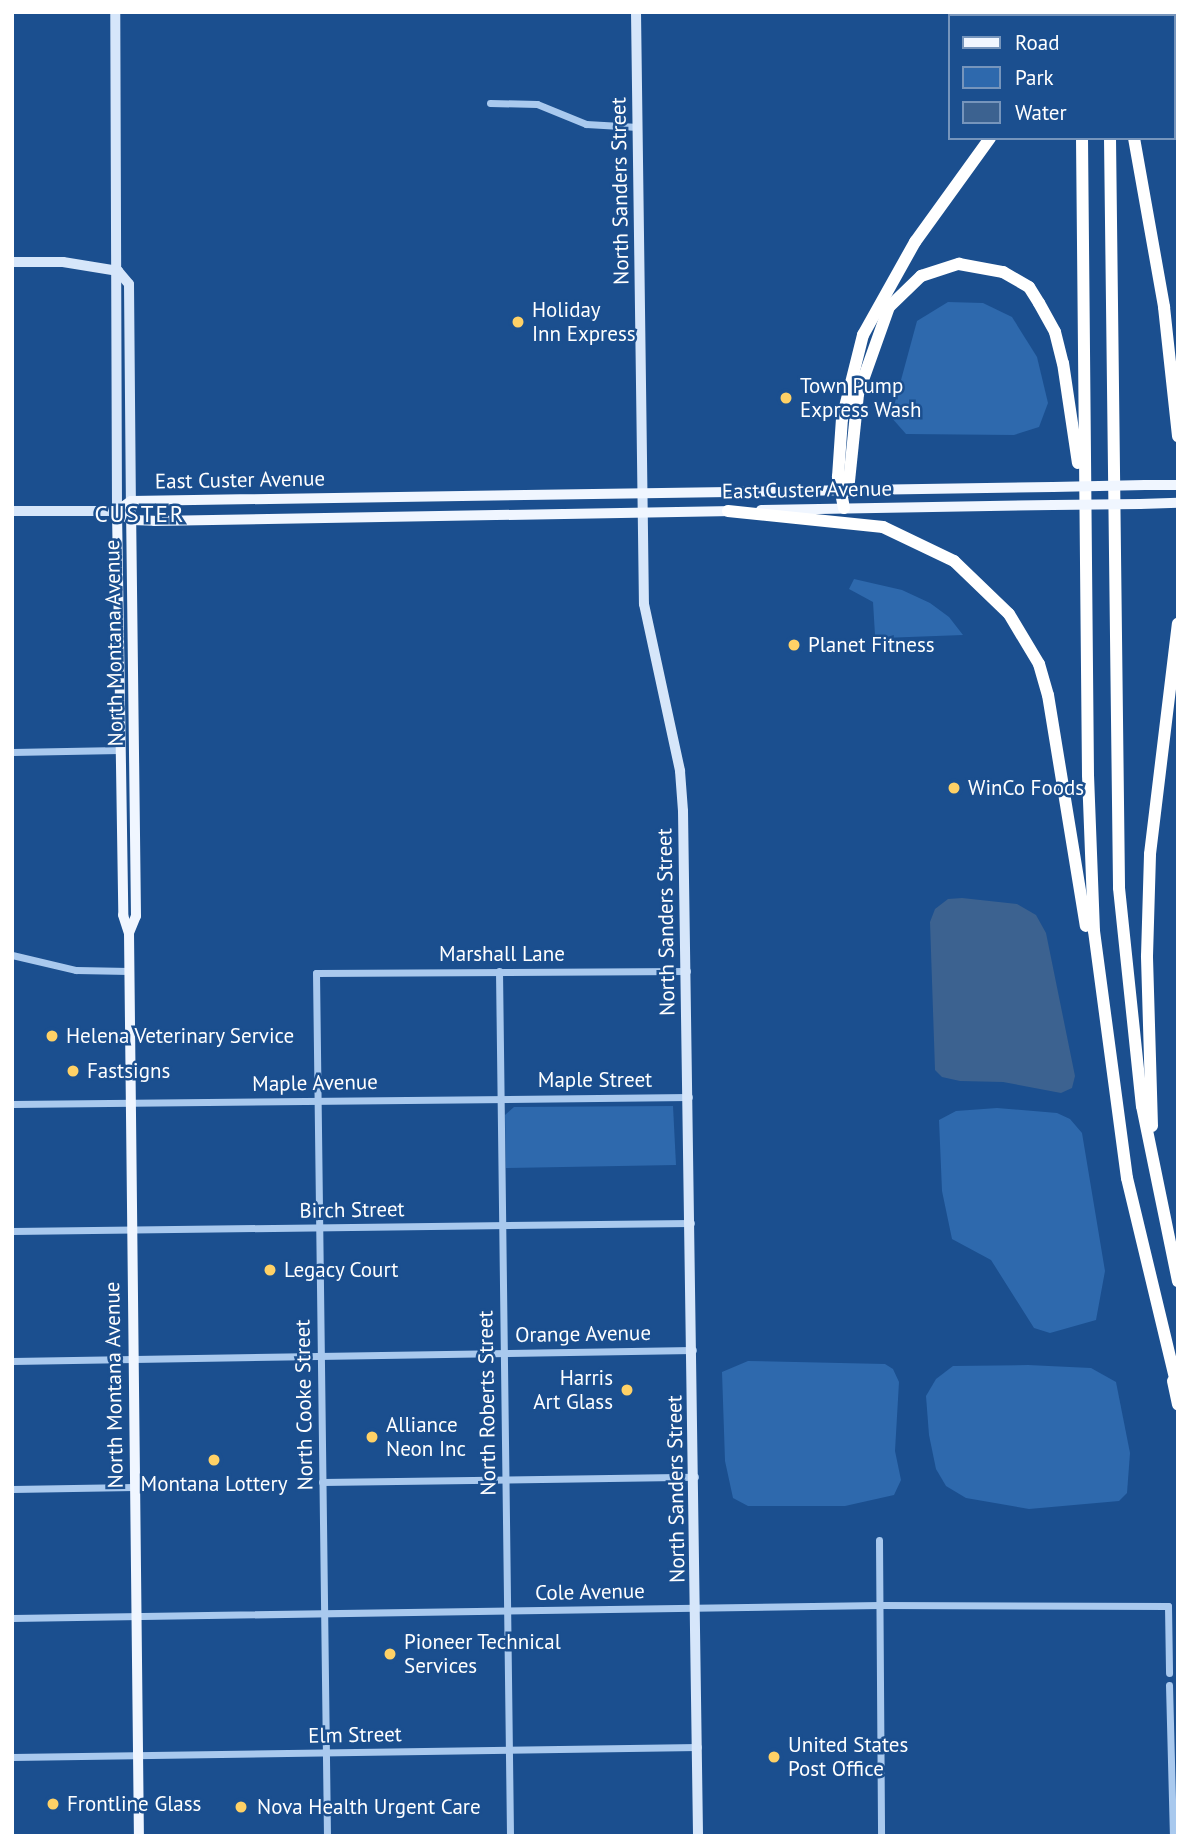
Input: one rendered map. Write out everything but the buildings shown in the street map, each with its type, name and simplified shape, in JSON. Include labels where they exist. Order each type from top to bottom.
[{"type":"highway","points":[[844,508],[844,408],[863,335],[915,242],[989,140]]},
{"type":"highway","points":[[1082,140],[1090,869],[1103,1024]]},
{"type":"highway","points":[[1110,140],[1118,857],[1130,1013],[1153,1168],[1178,1282]]},
{"type":"highway","points":[[1134,140],[1164,307],[1178,436]]},
{"type":"highway","points":[[844,491],[858,394],[889,307],[921,276],[959,264],[981,265],[1029,288],[1055,331],[1070,396],[1086,556]]},
{"type":"highway","points":[[728,511],[883,527],[954,561],[1009,614],[1039,664],[1048,695],[1133,1208],[1178,1390]]},
{"type":"highway","points":[[1153,1168],[1148,905],[1154,810],[1178,624]]},
{"type":"highway","points":[[1170,1360],[1178,1404]]},
{"type":"main road","name":"East Custer Avenue","points":[[117,511],[131,501],[1178,485]]},
{"type":"main road","name":"East Custer Avenue","points":[[131,520],[1178,503]]},
{"type":"main road","points":[[117,511],[131,520]]},
{"type":"main road","name":"North Montana Avenue","points":[[117,511],[123,915],[129,933],[139,1836]]},
{"type":"main road","name":"North Montana Avenue","points":[[129,933],[136,916],[131,520]]},
{"type":"street","name":"North Montana Avenue","points":[[115,12],[118,271],[113,285],[117,511]]},
{"type":"street","name":"North Sanders Street","points":[[636,12],[643,493],[648,633],[680,771],[687,971],[698,1836]]},
{"type":"street","points":[[490,103],[537,104],[586,124],[638,127]]},
{"type":"street","points":[[12,261],[63,262],[118,271]]},
{"type":"street","name":"North Montana Avenue","points":[[118,271],[129,284],[131,520]]},
{"type":"street","points":[[12,511],[117,511]]},
{"type":"street","points":[[12,752],[120,750]]},
{"type":"street","points":[[12,956],[76,970],[129,971]]},
{"type":"street","name":"North Roberts Street","points":[[499,971],[510,1836]]},
{"type":"street","name":"Marshall Lane","points":[[316,973],[687,971]]},
{"type":"street","name":"North Cooke Street","points":[[316,973],[327,1836]]},
{"type":"street","name":"Maple Street","points":[[501,1098],[690,1097]]},
{"type":"street","name":"Maple Avenue","points":[[131,1105],[501,1098]]},
{"type":"street","points":[[12,1104],[131,1105]]},
{"type":"street","name":"Birch Street","points":[[12,1231],[132,1232],[692,1223]]},
{"type":"street","name":"Orange Avenue","points":[[12,1360],[693,1350]]},
{"type":"street","points":[[322,1482],[695,1477]]},
{"type":"street","points":[[12,1489],[134,1487]]},
{"type":"street","points":[[879,1540],[881,1836]]},
{"type":"street","name":"Cole Avenue","points":[[12,1618],[880,1605],[1168,1606],[1169,1673]]},
{"type":"street","points":[[1170,1685],[1173,1836]]},
{"type":"street","name":"Elm Street","points":[[12,1757],[698,1747]]},
{"type":"green space","points":[[948,302],[983,303],[1012,317],[1037,357],[1048,403],[1039,427],[1014,435],[906,434],[891,417],[917,321]]},
{"type":"green space","points":[[854,579],[902,590],[930,603],[949,617],[963,635],[882,638],[875,635],[873,602],[849,589]]},
{"type":"green space","points":[[673,1106],[676,1165],[506,1168],[505,1115],[514,1107]]},
{"type":"green space","points":[[997,1108],[1057,1113],[1070,1119],[1082,1133],[1105,1271],[1096,1320],[1050,1333],[1034,1328],[991,1260],[952,1239],[942,1191],[939,1120],[956,1111]]},
{"type":"green space","points":[[748,1361],[885,1364],[893,1369],[899,1382],[895,1451],[901,1480],[894,1495],[845,1506],[748,1506],[733,1498],[725,1461],[722,1372]]},
{"type":"green space","points":[[953,1366],[1091,1368],[1116,1382],[1130,1453],[1127,1493],[1119,1501],[1029,1509],[966,1498],[946,1486],[936,1469],[929,1435],[926,1396],[936,1379]]},
{"type":"water","points":[[948,899],[1017,904],[1036,915],[1046,933],[1075,1076],[1072,1088],[1061,1093],[1003,1082],[960,1081],[942,1077],[935,1070],[930,922],[935,909]]},
{"type":"place","name":"Holiday Inn Express","points":[[518,322]]},
{"type":"place","name":"Town Pump Express Wash","points":[[786,398]]},
{"type":"place","name":"Planet Fitness","points":[[794,645]]},
{"type":"place","name":"WinCo Foods","points":[[954,788]]},
{"type":"place","name":"Helena Veterinary Service","points":[[52,1036]]},
{"type":"place","name":"Fastsigns","points":[[73,1071]]},
{"type":"place","name":"Legacy Court","points":[[270,1270]]},
{"type":"place","name":"Harris Art Glass","points":[[627,1390]]},
{"type":"place","name":"Alliance Neon Inc","points":[[372,1437]]},
{"type":"place","name":"Montana Lottery","points":[[214,1460]]},
{"type":"place","name":"Pioneer Technical Services","points":[[390,1654]]},
{"type":"place","name":"United States Post Office","points":[[774,1757]]},
{"type":"place","name":"Frontline Glass","points":[[53,1804]]},
{"type":"place","name":"Nova Health Urgent Care","points":[[241,1807]]},
{"type":"district","name":"CUSTER","points":[[140,514]]}]
